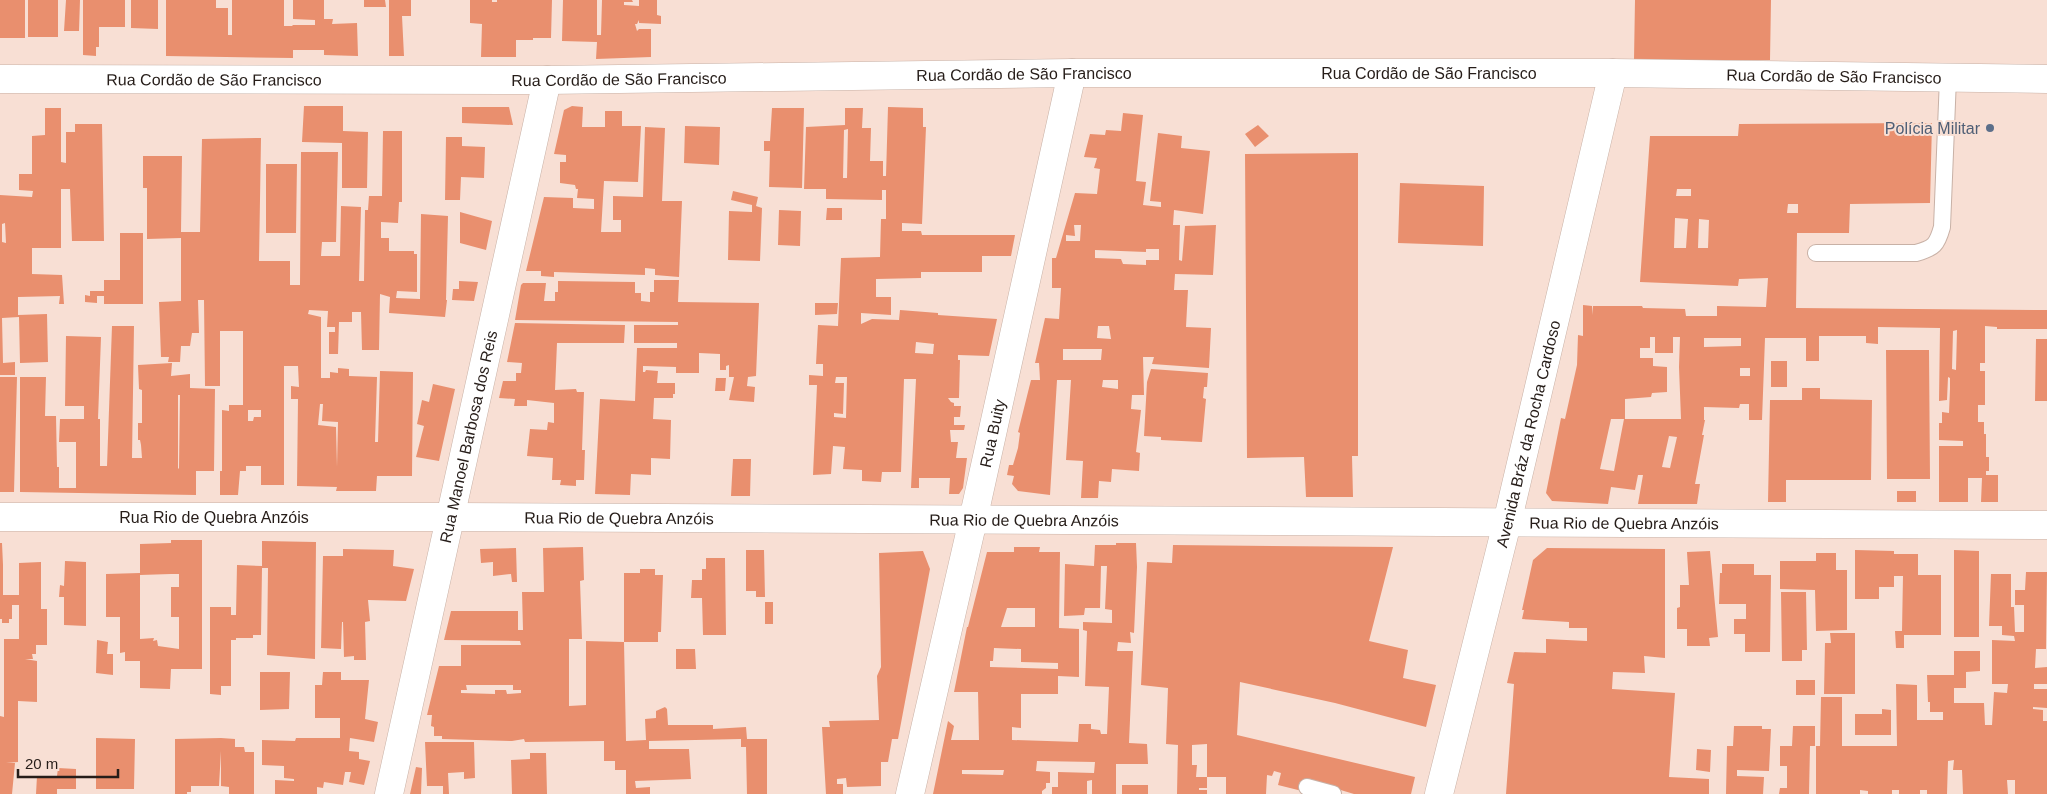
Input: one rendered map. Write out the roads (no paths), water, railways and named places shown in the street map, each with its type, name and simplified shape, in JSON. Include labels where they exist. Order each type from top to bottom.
[{"type":"street","name":"Rua Cordão de São Francisco","points":[[0,79],[548,80],[1072,72],[1613,73],[2047,79]]},
{"type":"street","name":"Rua Buity","points":[[910,794],[1072,72]]},
{"type":"street","name":"Avenida Bráz da Rocha Cardoso","points":[[1439,794],[1507,523],[1613,73]]},
{"type":"street","name":"Rua Manoel Barbosa dos Reis","points":[[389,794],[548,80]]},
{"type":"street","name":"Rua Rio de Quebra Anzóis","points":[[0,517],[450,517],[2047,525]]},
{"type":"lane","points":[[1816,253],[1916,253],[1930,249],[1938,240],[1942,227],[1948,78]]},
{"type":"lane","points":[[1307,787],[1333,794]]},
{"type":"place","name":"Polícia Militar","points":[[1990,128]]}]
